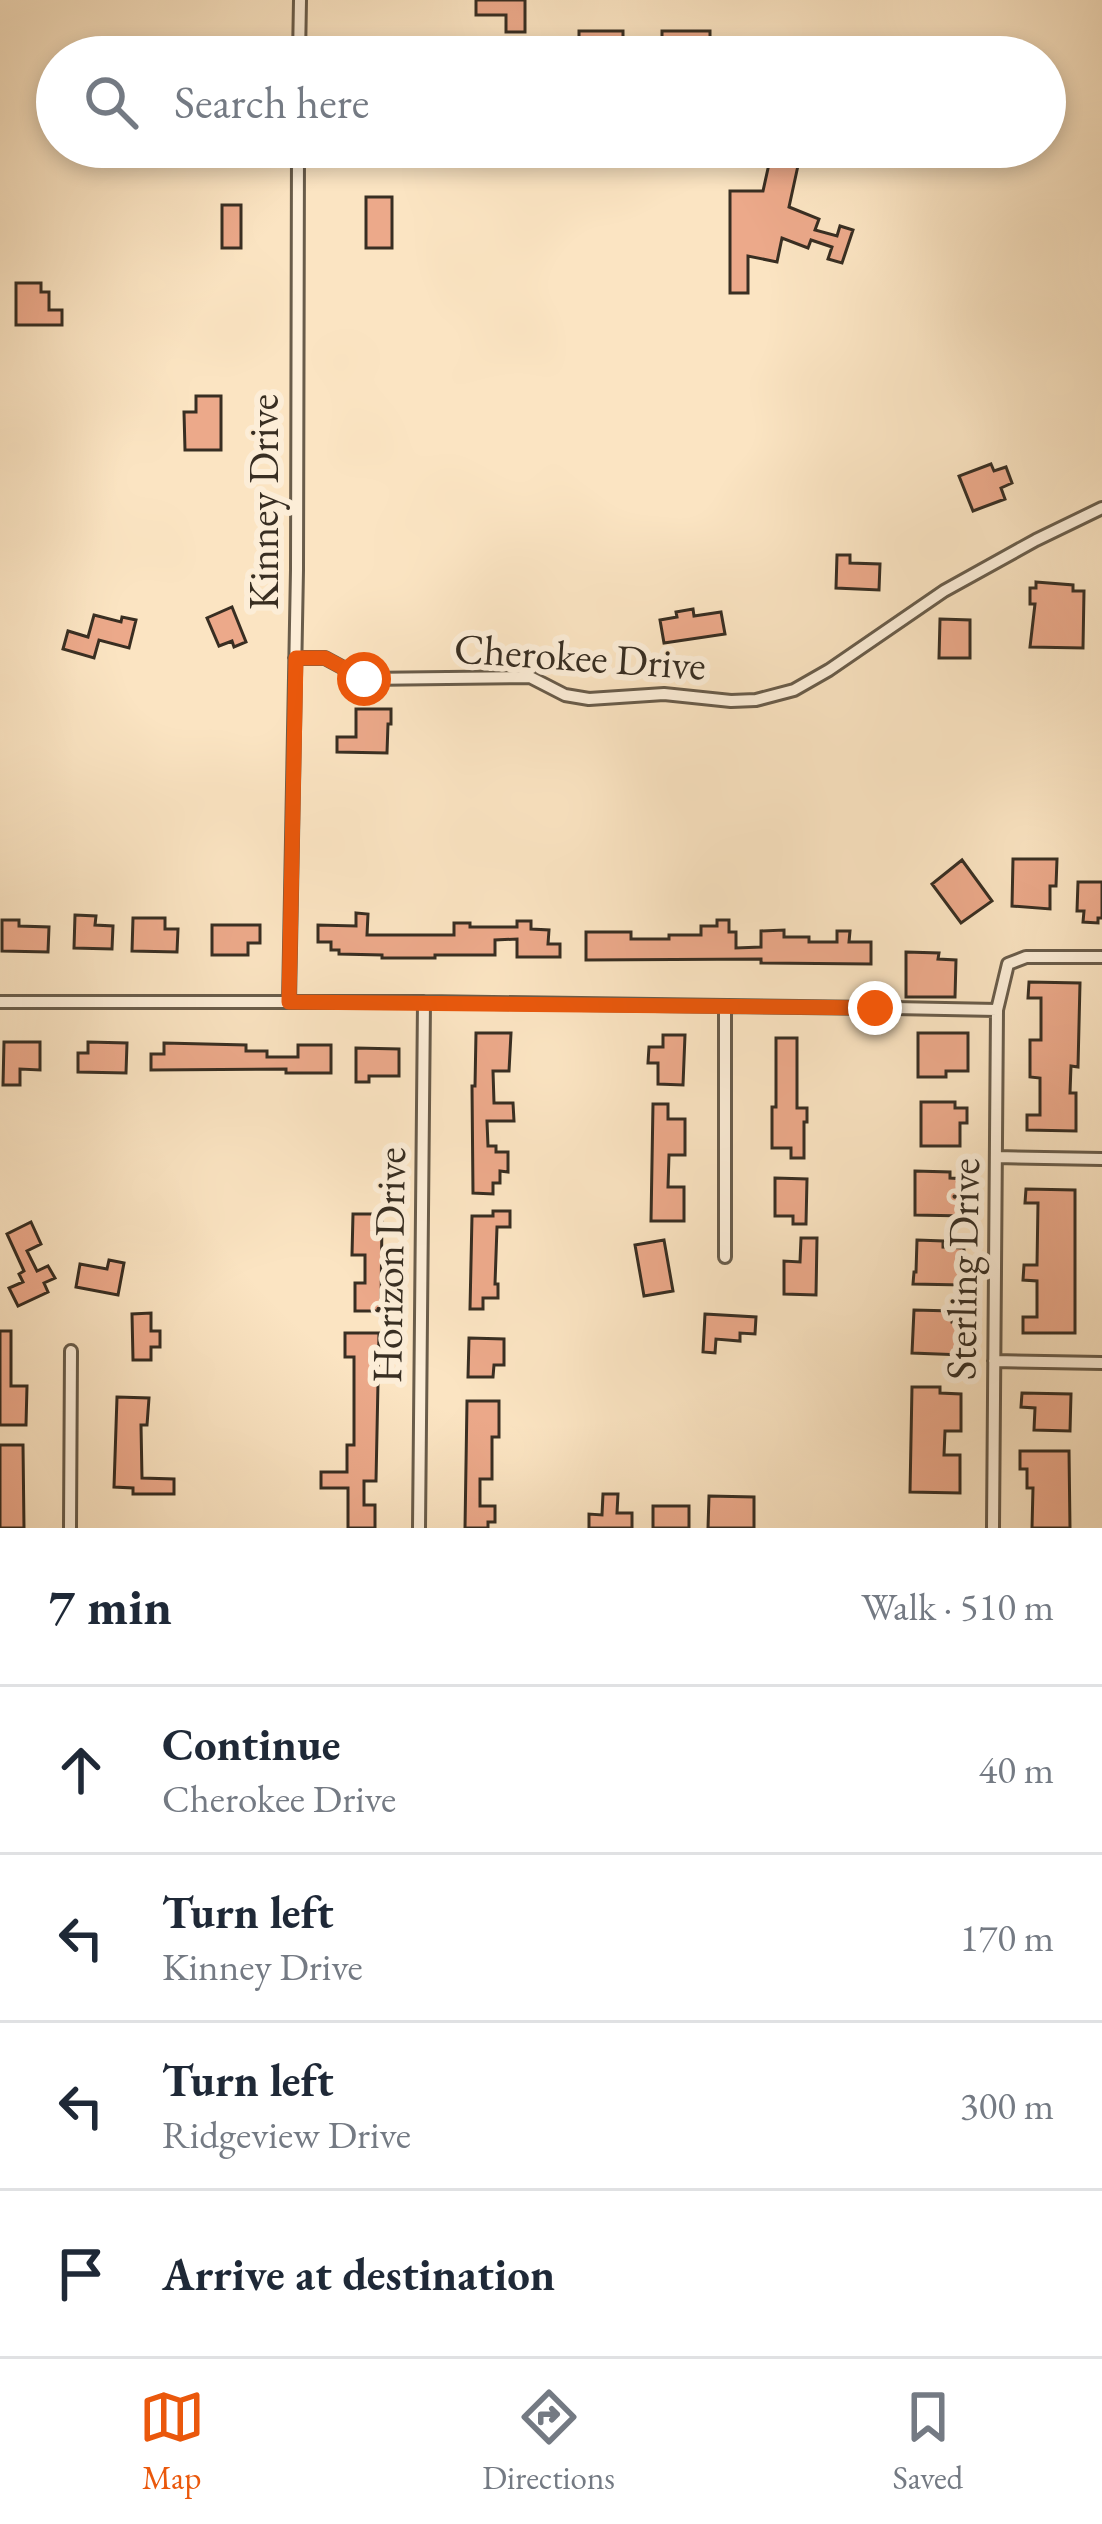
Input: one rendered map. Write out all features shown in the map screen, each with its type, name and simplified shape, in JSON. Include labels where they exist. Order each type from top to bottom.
[{"type":"street","points":[[299,36],[300,0]]},
{"type":"street","name":"Kinney Drive","points":[[289,1002],[298,168]]},
{"type":"street","name":"Cherokee Drive","points":[[296,658],[325,658],[364,679],[530,677],[565,695],[589,699],[664,694],[756,700],[794,690],[944,591],[1102,508]]},
{"type":"street","points":[[893,1008],[998,1010],[1008,964],[1026,957],[1102,957]]},
{"type":"street","points":[[0,1001],[875,1008]]},
{"type":"street","name":"Horizon Drive","points":[[419,1528],[424,1002]]},
{"type":"street","points":[[725,1006],[725,1256]]},
{"type":"street","name":"Sterling Drive","points":[[993,1528],[998,1010]]},
{"type":"street","points":[[996,1157],[1102,1160]]},
{"type":"street","points":[[70,1528],[71,1351]]},
{"type":"street","points":[[994,1361],[1102,1363]]},
{"type":"building","points":[[476,0],[525,0],[525,32],[506,32],[506,15],[476,15]]},
{"type":"building","points":[[579,31],[623,31],[623,36],[579,36]]},
{"type":"building","points":[[662,31],[710,31],[710,36],[662,36]]},
{"type":"building","points":[[768,168],[797,168],[789,207],[819,219],[815,230],[837,236],[840,226],[853,230],[842,263],[828,259],[832,247],[811,240],[808,248],[782,238],[777,262],[748,256],[748,293],[730,293],[730,191],[763,191]]},
{"type":"building","points":[[366,197],[392,197],[392,248],[366,248]]},
{"type":"building","points":[[222,205],[241,205],[241,248],[222,248]]},
{"type":"building","points":[[16,283],[41,283],[41,292],[49,292],[49,310],[62,310],[62,325],[16,325]]},
{"type":"building","points":[[196,396],[221,396],[221,450],[185,450],[184,412],[196,412]]},
{"type":"building","points":[[991,464],[994,471],[1006,467],[1012,483],[1001,488],[1005,499],[973,511],[959,476]]},
{"type":"building","points":[[837,555],[850,555],[850,563],[880,564],[879,590],[836,588]]},
{"type":"building","points":[[1036,582],[1073,585],[1073,591],[1084,591],[1083,648],[1030,647],[1035,604],[1030,604],[1030,588],[1036,588]]},
{"type":"building","points":[[232,607],[246,642],[219,646],[207,618]]},
{"type":"building","points":[[693,609],[694,616],[721,612],[725,634],[664,643],[660,620]]},
{"type":"building","points":[[94,615],[121,622],[122,617],[136,620],[129,648],[99,640],[94,658],[63,649],[68,631],[88,637]]},
{"type":"building","points":[[940,619],[970,620],[970,658],[939,658]]},
{"type":"building","points":[[356,709],[391,709],[387,753],[337,752],[337,737],[356,737]]},
{"type":"building","points":[[1013,859],[1057,859],[1050,909],[1012,906]]},
{"type":"building","points":[[962,860],[992,901],[961,923],[932,884]]},
{"type":"building","points":[[1078,882],[1102,882],[1098,923],[1083,922],[1084,911],[1077,911]]},
{"type":"building","points":[[356,913],[368,914],[367,935],[454,935],[454,923],[517,927],[517,921],[531,921],[531,929],[549,930],[548,944],[560,944],[560,957],[517,957],[517,939],[495,940],[495,955],[435,958],[339,954],[331,950],[331,942],[318,942],[318,925],[356,926]]},
{"type":"building","points":[[75,915],[96,916],[95,925],[113,926],[112,949],[74,948]]},
{"type":"building","points":[[133,918],[165,918],[165,929],[178,929],[177,952],[132,951]]},
{"type":"building","points":[[2,920],[49,927],[48,952],[2,951]]},
{"type":"building","points":[[717,920],[729,920],[729,932],[736,932],[736,948],[761,947],[761,931],[784,930],[784,937],[837,942],[837,931],[850,931],[849,942],[871,942],[871,964],[586,960],[586,932],[631,932],[631,939],[669,939],[669,935],[701,935],[701,926],[717,926]]},
{"type":"building","points":[[212,925],[260,925],[260,943],[248,943],[248,955],[212,955]]},
{"type":"building","points":[[906,952],[939,953],[938,959],[956,960],[955,997],[906,997]]},
{"type":"building","points":[[1029,982],[1080,983],[1078,1067],[1071,1066],[1070,1093],[1076,1093],[1076,1131],[1027,1130],[1027,1115],[1040,1115],[1040,1078],[1030,1077],[1030,1040],[1041,1040],[1041,998],[1028,998]]},
{"type":"building","points":[[476,1033],[511,1033],[509,1071],[493,1071],[494,1103],[513,1103],[514,1121],[487,1121],[488,1146],[508,1152],[508,1172],[500,1171],[493,1194],[473,1193]]},
{"type":"building","points":[[918,1033],[968,1033],[968,1071],[918,1077]]},
{"type":"building","points":[[663,1035],[685,1035],[683,1085],[658,1084],[658,1063],[648,1063],[649,1047],[663,1047]]},
{"type":"building","points":[[776,1038],[797,1038],[797,1108],[807,1108],[804,1158],[791,1158],[791,1148],[772,1148]]},
{"type":"building","points":[[4,1042],[40,1042],[40,1070],[20,1069],[20,1085],[3,1085]]},
{"type":"building","points":[[88,1042],[127,1043],[126,1073],[78,1072],[78,1053],[88,1053]]},
{"type":"building","points":[[164,1043],[246,1045],[246,1051],[267,1051],[267,1057],[298,1057],[298,1045],[331,1045],[331,1073],[151,1070],[151,1054],[164,1054]]},
{"type":"building","points":[[356,1048],[399,1049],[399,1076],[369,1076],[369,1082],[356,1082]]},
{"type":"building","points":[[921,1102],[955,1102],[955,1108],[967,1108],[967,1123],[960,1123],[960,1146],[921,1146]]},
{"type":"building","points":[[653,1104],[668,1104],[668,1119],[685,1119],[685,1155],[669,1155],[668,1187],[684,1187],[684,1221],[651,1221]]},
{"type":"building","points":[[915,1171],[950,1172],[950,1178],[966,1179],[965,1216],[915,1215]]},
{"type":"building","points":[[775,1178],[807,1179],[806,1224],[793,1224],[793,1216],[775,1216]]},
{"type":"building","points":[[1026,1189],[1075,1190],[1075,1333],[1023,1333],[1023,1317],[1037,1317],[1037,1281],[1023,1280],[1024,1265],[1037,1265],[1038,1203],[1025,1203]]},
{"type":"building","points":[[493,1211],[510,1211],[510,1227],[497,1227],[498,1298],[483,1298],[483,1309],[470,1309],[472,1216],[493,1216]]},
{"type":"building","points":[[353,1214],[382,1214],[381,1311],[355,1311],[355,1283],[365,1283],[365,1255],[352,1255]]},
{"type":"building","points":[[31,1222],[41,1244],[27,1251],[37,1271],[48,1266],[55,1278],[44,1283],[48,1292],[18,1306],[9,1288],[23,1282],[19,1274],[24,1271],[7,1234]]},
{"type":"building","points":[[801,1238],[817,1238],[816,1295],[784,1294],[784,1261],[800,1262]]},
{"type":"building","points":[[664,1240],[673,1291],[644,1296],[635,1245]]},
{"type":"building","points":[[917,1240],[964,1248],[963,1285],[913,1284]]},
{"type":"building","points":[[109,1260],[124,1263],[118,1295],[76,1287],[80,1264],[107,1269]]},
{"type":"building","points":[[914,1310],[952,1311],[952,1322],[964,1323],[963,1355],[912,1353]]},
{"type":"building","points":[[151,1313],[151,1331],[160,1331],[160,1347],[151,1347],[151,1360],[133,1360],[132,1314]]},
{"type":"building","points":[[705,1314],[756,1317],[755,1334],[740,1333],[740,1341],[716,1339],[715,1353],[703,1352]]},
{"type":"building","points":[[0,1331],[11,1331],[11,1386],[27,1386],[26,1425],[0,1425]]},
{"type":"building","points":[[345,1333],[379,1333],[376,1481],[364,1481],[364,1505],[375,1505],[375,1528],[348,1528],[348,1488],[321,1488],[321,1472],[347,1472],[347,1445],[354,1445],[354,1357],[345,1357]]},
{"type":"building","points":[[469,1338],[504,1339],[504,1365],[494,1365],[493,1377],[468,1377]]},
{"type":"building","points":[[912,1387],[940,1387],[940,1393],[961,1394],[961,1431],[945,1431],[944,1455],[960,1455],[960,1493],[910,1492]]},
{"type":"building","points":[[1022,1393],[1071,1394],[1070,1431],[1034,1430],[1035,1408],[1021,1407]]},
{"type":"building","points":[[117,1397],[149,1398],[147,1425],[141,1425],[142,1478],[174,1479],[174,1494],[133,1494],[133,1488],[114,1487]]},
{"type":"building","points":[[467,1401],[499,1401],[499,1437],[492,1437],[492,1479],[480,1479],[480,1506],[495,1506],[495,1522],[488,1522],[488,1528],[465,1528]]},
{"type":"building","points":[[0,1445],[23,1445],[24,1528],[0,1528]]},
{"type":"building","points":[[1020,1451],[1069,1451],[1070,1528],[1032,1528],[1033,1488],[1027,1488],[1027,1469],[1020,1469]]},
{"type":"building","points":[[603,1494],[618,1494],[617,1513],[632,1513],[632,1528],[589,1528],[589,1514],[602,1515]]},
{"type":"building","points":[[709,1496],[754,1497],[754,1528],[708,1528]]},
{"type":"building","points":[[653,1506],[689,1506],[689,1528],[653,1528]]},
{"type":"route","points":[[364,679],[325,658],[296,658],[289,1002],[875,1008]]}]
